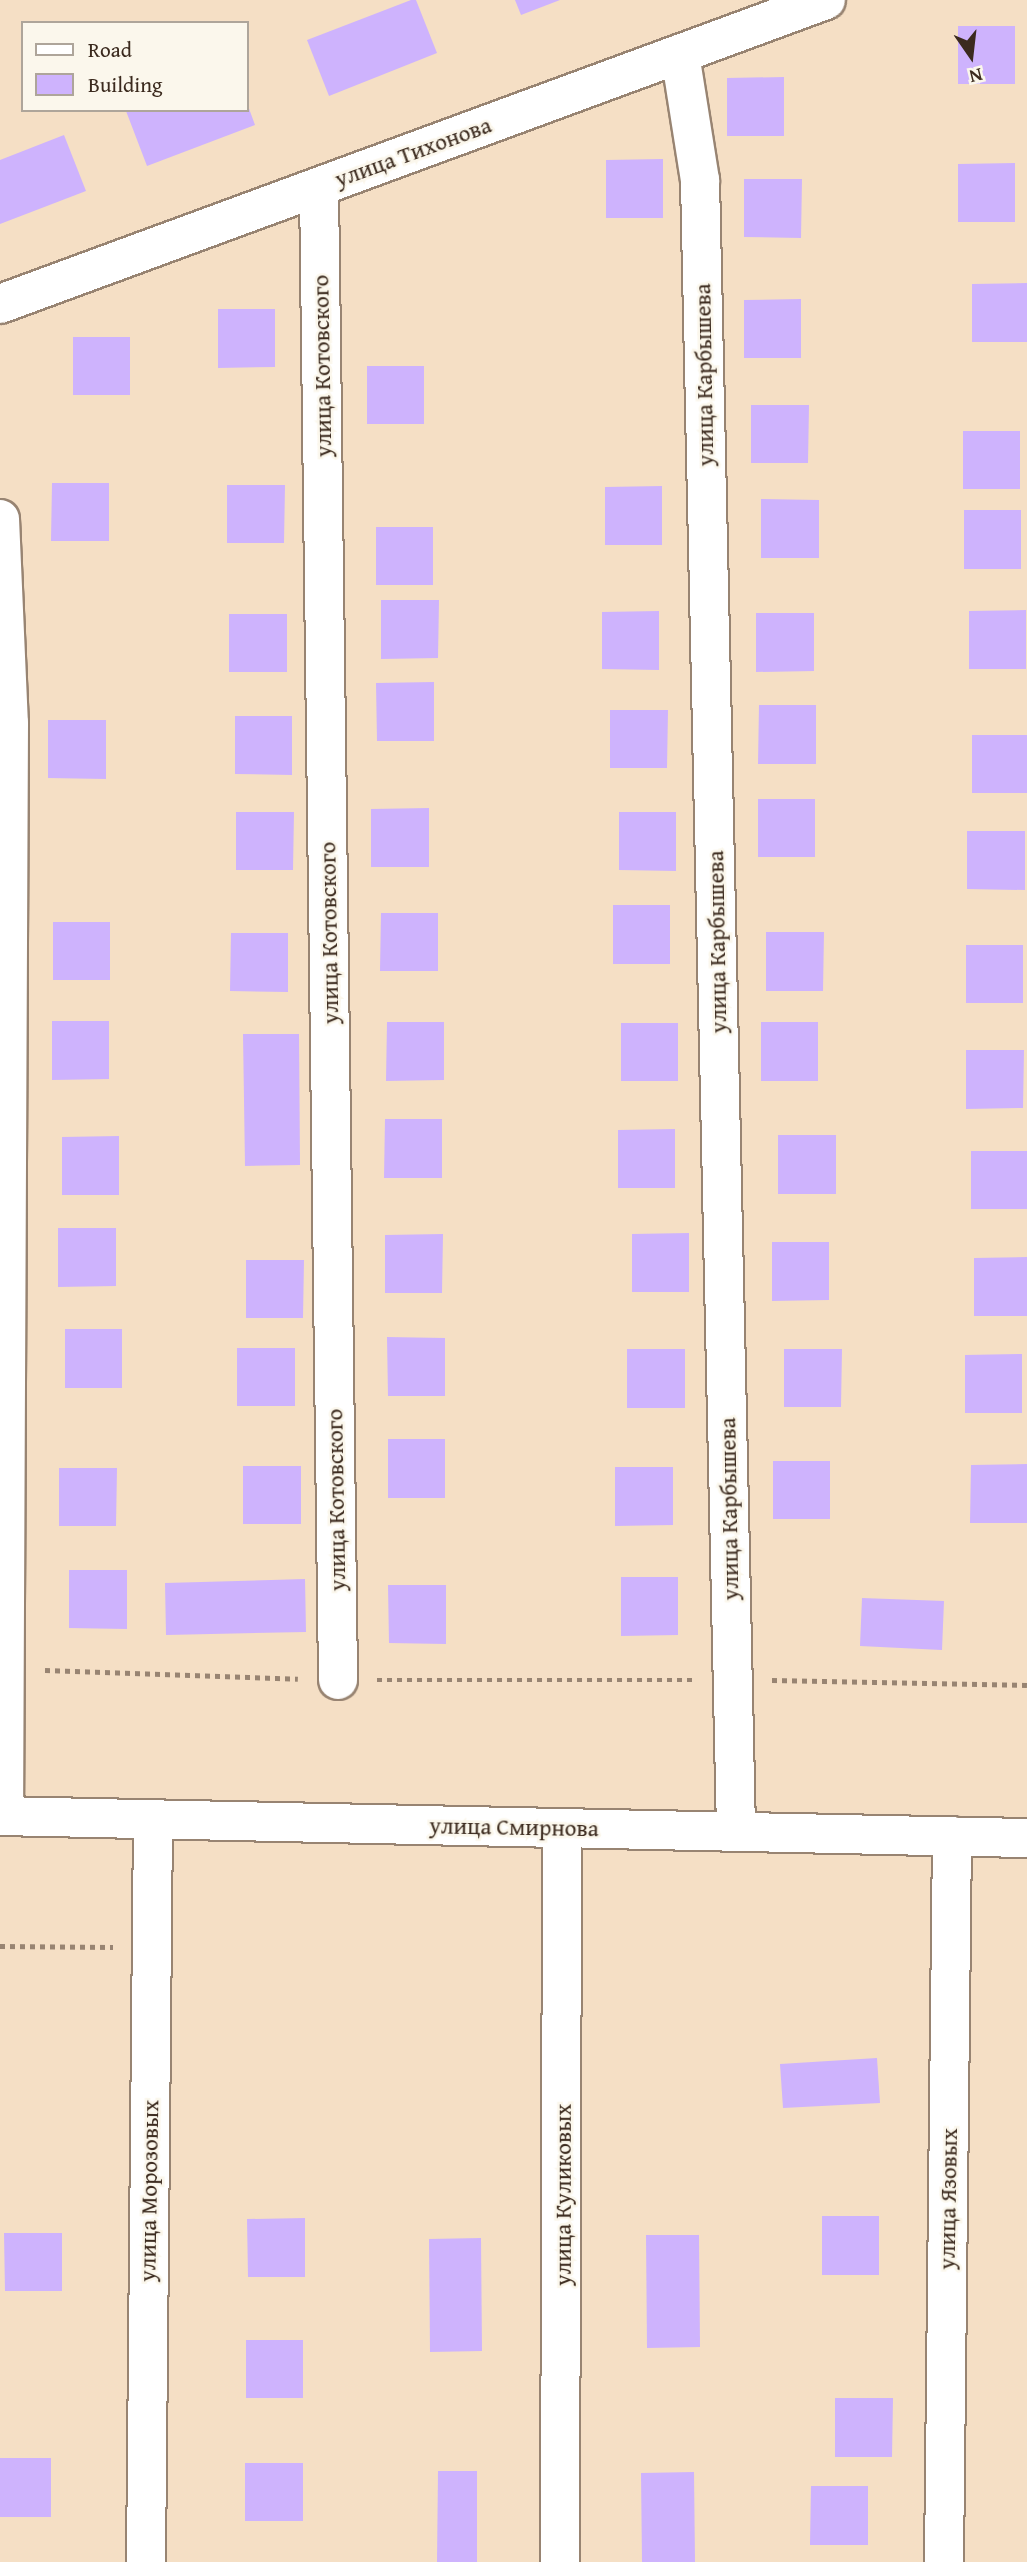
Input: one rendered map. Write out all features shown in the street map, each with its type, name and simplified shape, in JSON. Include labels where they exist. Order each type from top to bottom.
[{"type":"street","name":"улица Тихонова","points":[[0,304],[826,0]]},
{"type":"street","name":"улица Карбышева","points":[[680,54],[700,180],[736,1832]]},
{"type":"street","name":"улица Котовского","points":[[319,187],[338,1680]]},
{"type":"street","points":[[0,519],[9,723],[2,1816]]},
{"type":"street","name":"улица Смирнова","points":[[2,1816],[1027,1838]]},
{"type":"street","name":"улица Морозовых","points":[[145,2562],[153,1819]]},
{"type":"street","name":"улица Куликовых","points":[[560,2562],[563,2370],[562,1828]]},
{"type":"street","name":"улица Язовых","points":[[944,2562],[952,1836]]},
{"type":"path","points":[[4,1669],[338,1680],[733,1679],[1027,1685]]},
{"type":"path","points":[[0,1946],[152,1947]]},
{"type":"building","points":[[416,0],[437,53],[329,96],[307,40]]},
{"type":"building","points":[[515,0],[560,0],[521,15]]},
{"type":"building","points":[[958,26],[1015,26],[1015,84],[958,84]]},
{"type":"building","points":[[784,77],[784,136],[727,136],[727,78]]},
{"type":"building","points":[[248,106],[255,125],[147,166],[126,112],[248,112]]},
{"type":"building","points":[[64,135],[86,191],[0,224],[0,160]]},
{"type":"building","points":[[663,159],[663,218],[606,218],[606,160]]},
{"type":"building","points":[[1015,163],[1015,222],[958,222],[958,164]]},
{"type":"building","points":[[744,179],[802,179],[801,238],[744,237]]},
{"type":"building","points":[[1027,283],[1027,342],[972,342],[972,284]]},
{"type":"building","points":[[801,299],[801,358],[744,358],[744,300]]},
{"type":"building","points":[[218,309],[275,309],[275,367],[218,368]]},
{"type":"building","points":[[73,337],[130,337],[130,395],[73,395]]},
{"type":"building","points":[[367,366],[424,366],[424,424],[367,424]]},
{"type":"building","points":[[751,405],[809,405],[808,463],[751,463]]},
{"type":"building","points":[[963,431],[1020,431],[1020,489],[963,489]]},
{"type":"building","points":[[52,483],[109,483],[109,541],[51,541]]},
{"type":"building","points":[[227,485],[285,485],[284,543],[227,543]]},
{"type":"building","points":[[662,486],[662,545],[605,545],[605,487]]},
{"type":"building","points":[[761,499],[819,500],[819,558],[761,558]]},
{"type":"building","points":[[964,510],[1021,510],[1021,569],[964,569]]},
{"type":"building","points":[[376,527],[433,527],[433,585],[376,585]]},
{"type":"building","points":[[381,600],[439,600],[438,658],[381,659]]},
{"type":"building","points":[[1026,610],[1026,669],[969,669],[969,611]]},
{"type":"building","points":[[659,611],[659,670],[602,669],[602,612]]},
{"type":"building","points":[[756,613],[814,613],[814,671],[756,672]]},
{"type":"building","points":[[229,614],[287,614],[287,672],[229,672]]},
{"type":"building","points":[[434,682],[434,741],[377,741],[376,683]]},
{"type":"building","points":[[759,705],[816,705],[816,764],[758,764]]},
{"type":"building","points":[[610,710],[668,710],[667,768],[610,768]]},
{"type":"building","points":[[235,716],[292,716],[292,775],[235,774]]},
{"type":"building","points":[[48,720],[106,720],[106,779],[48,778]]},
{"type":"building","points":[[972,735],[1027,735],[1027,793],[972,793]]},
{"type":"building","points":[[758,799],[815,799],[815,857],[758,857]]},
{"type":"building","points":[[429,808],[429,867],[371,867],[371,809]]},
{"type":"building","points":[[236,812],[294,812],[293,870],[236,870]]},
{"type":"building","points":[[619,812],[676,812],[676,871],[619,870]]},
{"type":"building","points":[[967,831],[1025,831],[1025,890],[967,889]]},
{"type":"building","points":[[613,905],[670,905],[670,964],[613,964]]},
{"type":"building","points":[[381,913],[438,913],[438,971],[380,971]]},
{"type":"building","points":[[53,922],[110,922],[110,980],[53,980]]},
{"type":"building","points":[[766,932],[824,932],[823,991],[766,991]]},
{"type":"building","points":[[231,933],[288,933],[288,992],[230,991]]},
{"type":"building","points":[[966,945],[1023,945],[1023,1003],[966,1003]]},
{"type":"building","points":[[52,1021],[109,1021],[109,1079],[52,1080]]},
{"type":"building","points":[[387,1022],[444,1022],[444,1080],[386,1081]]},
{"type":"building","points":[[761,1022],[818,1022],[818,1081],[761,1081]]},
{"type":"building","points":[[621,1023],[678,1023],[678,1081],[621,1081]]},
{"type":"building","points":[[243,1034],[299,1034],[300,1165],[245,1166]]},
{"type":"building","points":[[966,1050],[1024,1050],[1023,1108],[966,1109]]},
{"type":"building","points":[[385,1119],[442,1119],[442,1178],[384,1178]]},
{"type":"building","points":[[675,1129],[675,1188],[618,1188],[618,1130]]},
{"type":"building","points":[[778,1135],[836,1135],[836,1194],[778,1194]]},
{"type":"building","points":[[119,1136],[119,1195],[62,1195],[62,1137]]},
{"type":"building","points":[[971,1151],[1027,1151],[1027,1209],[971,1209]]},
{"type":"building","points":[[58,1228],[116,1228],[116,1286],[58,1287]]},
{"type":"building","points":[[689,1233],[689,1292],[632,1292],[632,1234]]},
{"type":"building","points":[[443,1234],[442,1293],[385,1293],[385,1235]]},
{"type":"building","points":[[772,1242],[829,1242],[829,1300],[772,1301]]},
{"type":"building","points":[[1027,1257],[1027,1316],[974,1316],[974,1258]]},
{"type":"building","points":[[246,1260],[304,1260],[303,1318],[246,1318]]},
{"type":"building","points":[[65,1329],[122,1329],[122,1388],[65,1388]]},
{"type":"building","points":[[387,1337],[445,1338],[445,1396],[388,1396]]},
{"type":"building","points":[[237,1348],[295,1348],[295,1406],[237,1406]]},
{"type":"building","points":[[627,1349],[685,1349],[685,1408],[627,1408]]},
{"type":"building","points":[[784,1349],[842,1349],[841,1407],[784,1407]]},
{"type":"building","points":[[1022,1354],[1022,1413],[965,1413],[965,1355]]},
{"type":"building","points":[[388,1439],[445,1439],[445,1498],[388,1498]]},
{"type":"building","points":[[773,1461],[830,1461],[830,1519],[773,1519]]},
{"type":"building","points":[[1027,1464],[1027,1523],[970,1523],[971,1465]]},
{"type":"building","points":[[243,1466],[301,1466],[301,1524],[243,1524]]},
{"type":"building","points":[[615,1467],[673,1467],[673,1525],[615,1526]]},
{"type":"building","points":[[59,1468],[117,1468],[116,1526],[59,1526]]},
{"type":"building","points":[[69,1570],[127,1570],[127,1629],[69,1628]]},
{"type":"building","points":[[621,1577],[678,1577],[678,1635],[621,1636]]},
{"type":"building","points":[[305,1579],[306,1632],[166,1635],[165,1583]]},
{"type":"building","points":[[388,1585],[446,1585],[446,1644],[389,1643]]},
{"type":"building","points":[[862,1598],[944,1601],[942,1650],[860,1646]]},
{"type":"building","points":[[877,2058],[880,2103],[783,2108],[780,2064]]},
{"type":"building","points":[[822,2216],[879,2216],[879,2275],[822,2275]]},
{"type":"building","points":[[305,2218],[305,2277],[248,2277],[247,2219]]},
{"type":"building","points":[[4,2233],[62,2233],[62,2291],[5,2291]]},
{"type":"building","points":[[646,2235],[699,2235],[700,2347],[647,2348]]},
{"type":"building","points":[[481,2238],[482,2351],[430,2352],[429,2239]]},
{"type":"building","points":[[246,2340],[303,2340],[303,2398],[246,2398]]},
{"type":"building","points":[[835,2398],[893,2398],[892,2457],[835,2457]]},
{"type":"building","points":[[0,2458],[51,2458],[51,2517],[0,2517]]},
{"type":"building","points":[[245,2463],[303,2463],[303,2521],[245,2521]]},
{"type":"building","points":[[438,2471],[477,2471],[477,2562],[437,2562]]},
{"type":"building","points":[[694,2472],[695,2562],[642,2562],[641,2473]]},
{"type":"building","points":[[811,2486],[868,2486],[868,2545],[810,2545]]}]
